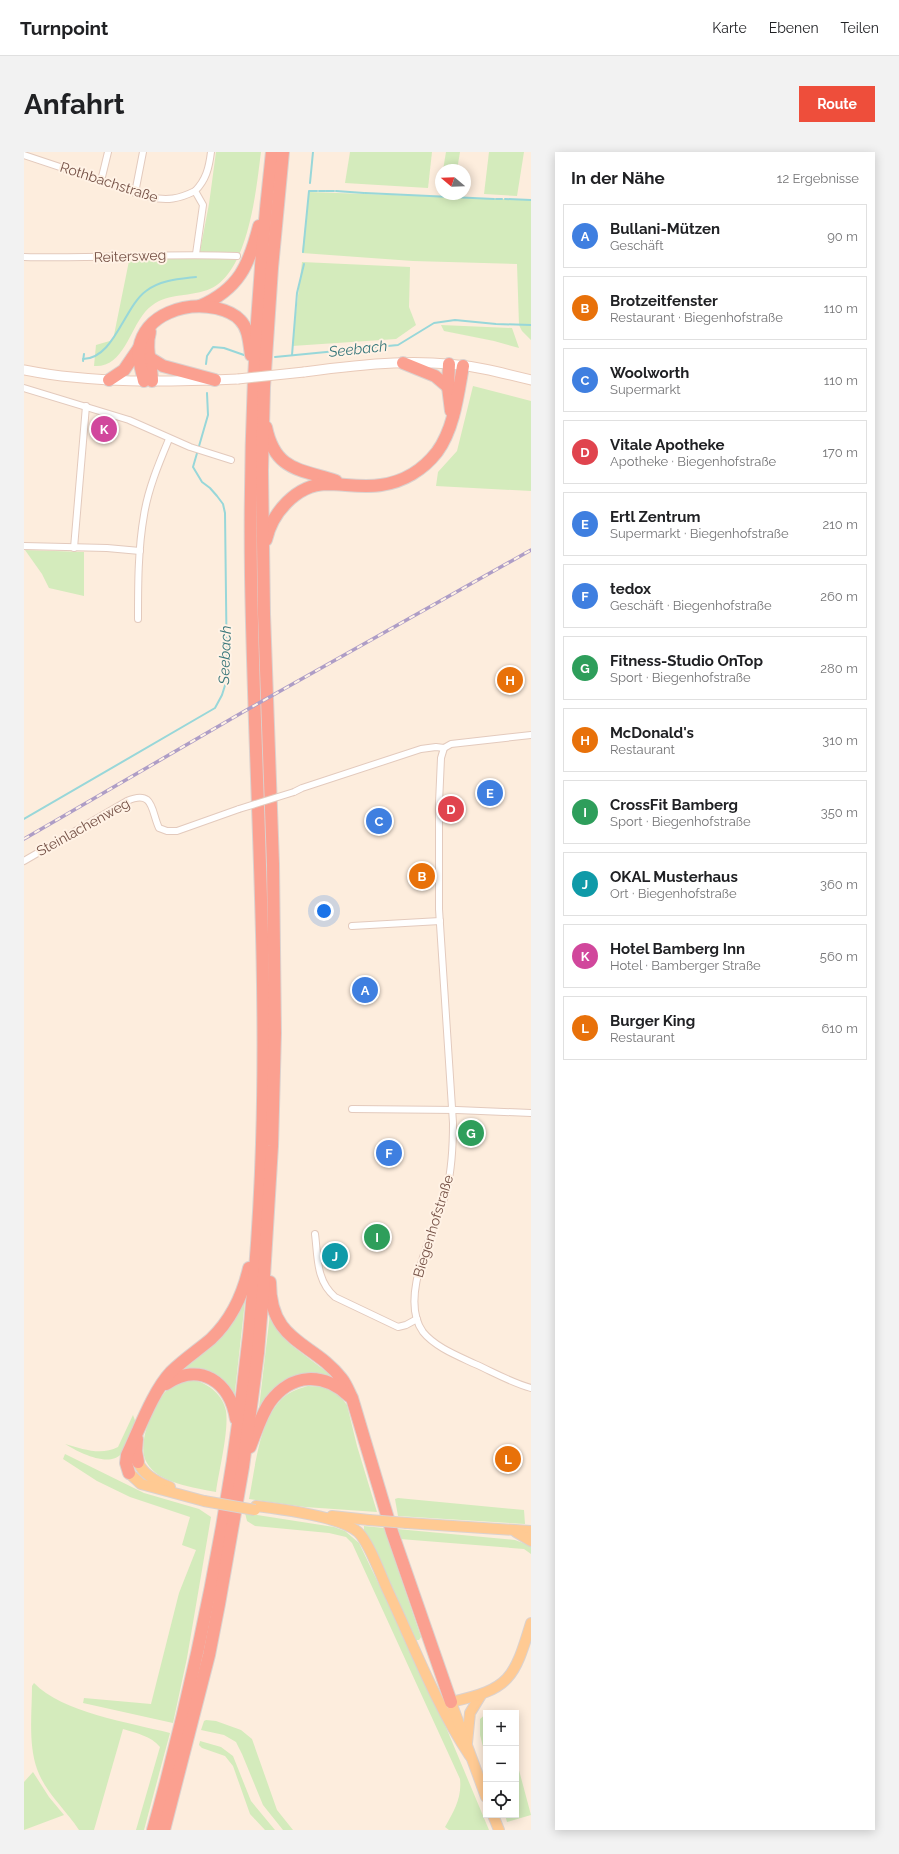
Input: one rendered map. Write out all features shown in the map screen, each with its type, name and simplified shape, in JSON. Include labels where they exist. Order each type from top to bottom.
[{"type":"highway","points":[[153,1830],[178,1736],[208,1602],[238,1428],[272,1146],[274,1033],[273,870],[263,553],[262,470],[267,268],[263,248],[272,152]]},
{"type":"highway","points":[[109,380],[124,370],[139,348],[145,333],[154,322],[168,313],[178,309],[200,306],[220,296],[232,286],[247,265],[263,248],[283,152]]},
{"type":"highway","points":[[164,1830],[209,1655],[243,1467],[258,1353],[262,1238],[264,1037],[251,577],[251,468],[254,378],[267,268]]},
{"type":"highway","points":[[200,306],[228,312],[240,320],[247,334],[254,378]]},
{"type":"highway","points":[[148,381],[150,358],[148,339],[154,322]]},
{"type":"highway","points":[[139,348],[148,381]]},
{"type":"highway","points":[[150,358],[163,366],[215,380]]},
{"type":"highway","points":[[403,363],[435,376],[448,387]]},
{"type":"highway","points":[[449,364],[448,387],[452,417]]},
{"type":"highway","points":[[263,553],[267,536],[275,517],[293,497],[315,486],[346,484],[379,486],[409,477],[424,466],[437,453],[444,441],[452,417],[463,366]]},
{"type":"highway","points":[[263,412],[273,448],[280,458],[289,466],[305,473],[346,484]]},
{"type":"highway","points":[[129,1472],[126,1463],[127,1455],[138,1435],[151,1402],[170,1372],[211,1338],[230,1314],[245,1282],[262,1238]]},
{"type":"highway","points":[[262,1238],[276,1316],[285,1331],[344,1380],[352,1398],[392,1532],[451,1702]]},
{"type":"highway","points":[[160,1388],[177,1377],[186,1374],[204,1376],[213,1380],[224,1390],[230,1399],[238,1428]]},
{"type":"highway","points":[[243,1467],[263,1414],[270,1403],[288,1385],[297,1381],[318,1378],[335,1385],[352,1398]]},
{"type":"highway","points":[[138,1435],[136,1451],[138,1462]]},
{"type":"main road","points":[[24,370],[54,376],[88,379],[148,381],[215,380],[238,379],[344,367],[403,363],[449,364],[483,368],[531,380]]},
{"type":"main road","points":[[138,1462],[141,1468],[161,1484],[205,1499]]},
{"type":"main road","points":[[129,1472],[134,1480],[141,1484],[205,1499],[255,1508],[369,1520],[529,1530]]},
{"type":"main road","points":[[306,1514],[352,1528],[362,1537],[447,1718],[468,1751]]},
{"type":"main road","points":[[512,1530],[531,1541]]},
{"type":"main road","points":[[483,1789],[451,1702],[481,1695],[504,1683],[514,1671],[531,1623]]},
{"type":"main road","points":[[468,1751],[470,1713],[481,1695]]},
{"type":"main road","points":[[494,1818],[499,1830]]},
{"type":"street","points":[[101,181],[108,152]]},
{"type":"street","points":[[135,193],[143,152]]},
{"type":"street","points":[[196,254],[203,205],[194,191],[204,180],[209,167],[211,152]]},
{"type":"street","name":"Rothbachstraße","points":[[24,155],[135,193],[162,200],[174,200],[194,191]]},
{"type":"street","name":"Reitersweg","points":[[24,258],[196,254],[237,256]]},
{"type":"street","points":[[24,388],[129,420],[169,439],[197,450],[232,460]]},
{"type":"street","points":[[74,548],[86,406]]},
{"type":"street","points":[[138,620],[140,551],[144,514],[152,486],[169,439]]},
{"type":"street","points":[[24,546],[107,548],[140,551]]},
{"type":"street","points":[[444,748],[451,744],[531,735]]},
{"type":"street","name":"Steinlachenweg","points":[[24,861],[128,802],[143,797],[151,804],[159,828],[166,832],[177,831],[421,749],[444,748]]},
{"type":"street","name":"Biegenhofstraße","points":[[444,748],[441,758],[439,803],[440,921],[452,1110],[453,1150],[450,1173],[443,1204],[416,1282],[414,1303],[417,1319],[423,1332],[438,1344],[501,1376],[531,1388]]},
{"type":"street","points":[[352,926],[440,921]]},
{"type":"street","points":[[352,1109],[452,1110],[531,1113]]},
{"type":"street","points":[[315,1234],[321,1280],[330,1293],[335,1297],[398,1327],[406,1325],[417,1319]]},
{"type":"green space","points":[[216,152],[261,152],[256,189],[247,232],[240,252],[231,270],[219,283],[204,291],[166,298],[159,301],[145,312],[139,320],[119,355],[104,365],[94,366],[96,345],[113,340],[130,256],[199,256],[209,204]]},
{"type":"green space","points":[[350,152],[432,152],[428,188],[345,183]]},
{"type":"green space","points":[[446,152],[460,152],[458,164],[444,164]]},
{"type":"green space","points":[[489,152],[524,152],[517,196],[484,194]]},
{"type":"green space","points":[[309,192],[435,197],[435,200],[471,200],[471,198],[531,200],[531,340],[522,331],[519,325],[517,264],[413,261],[302,253]]},
{"type":"green space","points":[[302,262],[410,267],[409,307],[416,325],[396,339],[292,346]]},
{"type":"green space","points":[[441,325],[512,328],[519,348],[494,341],[444,331]]},
{"type":"green space","points":[[473,386],[531,401],[531,491],[436,486],[438,472],[457,451]]},
{"type":"green space","points":[[25,550],[84,552],[84,596],[49,588],[42,574]]},
{"type":"green space","points":[[246,1292],[234,1400],[225,1387],[174,1375]]},
{"type":"green space","points":[[270,1314],[279,1332],[291,1345],[336,1379],[323,1375],[312,1374],[302,1374],[293,1377],[284,1382],[259,1408]]},
{"type":"green space","points":[[194,1380],[210,1387],[219,1395],[226,1411],[227,1419],[225,1440],[216,1492],[178,1484],[168,1480],[152,1470],[144,1455],[143,1445],[148,1422],[165,1392],[173,1385]]},
{"type":"green space","points":[[308,1386],[324,1387],[338,1394],[347,1405],[357,1446],[377,1512],[305,1507],[249,1499],[258,1449],[266,1423],[279,1402],[285,1396]]},
{"type":"green space","points":[[133,1415],[136,1423],[128,1443],[121,1454],[116,1458],[101,1459],[93,1457],[65,1444],[92,1451],[112,1450],[118,1447]]},
{"type":"green space","points":[[65,1454],[144,1493],[199,1509],[211,1517],[187,1658],[173,1723],[83,1703],[84,1698],[151,1704],[179,1593],[196,1550],[182,1545],[190,1517],[130,1497],[97,1481],[63,1459]]},
{"type":"green space","points":[[398,1498],[524,1510],[525,1524],[398,1516],[395,1499]]},
{"type":"green space","points":[[245,1513],[334,1527],[345,1531],[359,1543],[435,1701],[489,1830],[449,1830],[445,1827],[459,1798],[460,1779],[352,1543],[346,1537],[329,1533],[255,1526],[247,1521]]},
{"type":"green space","points":[[364,1526],[384,1528],[421,1637],[419,1640],[416,1640],[375,1549],[364,1530]]},
{"type":"green space","points":[[397,1529],[515,1540],[531,1546],[531,1554],[524,1549],[400,1539]]},
{"type":"green space","points":[[34,1683],[46,1693],[61,1702],[79,1709],[170,1733],[144,1830],[136,1830],[160,1747],[148,1738],[123,1729],[94,1830],[79,1830],[50,1793],[37,1769],[31,1738],[32,1686]]},
{"type":"green space","points":[[483,1716],[483,1747],[480,1735],[480,1719]]},
{"type":"green space","points":[[204,1721],[216,1721],[241,1730],[252,1739],[277,1810],[293,1830],[283,1830],[263,1805],[236,1742],[224,1735],[201,1730]]},
{"type":"green space","points":[[200,1741],[221,1747],[233,1756],[251,1801],[275,1830],[265,1830],[250,1814],[233,1766],[225,1756],[202,1748],[199,1745]]},
{"type":"green space","points":[[519,1770],[531,1815],[507,1822],[506,1818],[519,1818]]},
{"type":"green space","points":[[33,1772],[49,1797],[64,1815],[24,1830],[24,1782]]},
{"type":"waterway","points":[[310,183],[313,152]]},
{"type":"waterway","points":[[303,252],[309,191],[317,191]]},
{"type":"waterway","points":[[319,191],[325,191]]},
{"type":"waterway","points":[[326,191],[334,191]]},
{"type":"waterway","points":[[336,191],[364,193]]},
{"type":"waterway","points":[[365,193],[494,199]]},
{"type":"waterway","points":[[496,199],[502,199]]},
{"type":"waterway","points":[[505,199],[531,200]]},
{"type":"waterway","points":[[292,355],[297,293],[304,264]]},
{"type":"waterway","points":[[83,359],[94,357],[103,351],[111,342],[131,308],[151,287],[176,279],[196,277]]},
{"type":"waterway","name":"Seebach","points":[[275,357],[398,345],[434,323],[455,320],[496,324],[531,325]]},
{"type":"waterway","name":"Seebach","points":[[206,364],[207,356],[213,347],[224,348],[244,355]]},
{"type":"waterway","points":[[83,361],[84,354]]},
{"type":"waterway","name":"Seebach","points":[[24,819],[215,708],[222,695],[227,679],[225,513],[223,504],[210,488],[202,482],[193,467],[208,415],[207,393]]},
{"type":"railway","points":[[24,839],[243,712],[531,550]]},
{"type":"place","name":"Hotel Bamberg Inn","points":[[104,429]]},
{"type":"place","name":"McDonald's","points":[[510,680]]},
{"type":"place","name":"Ertl Zentrum","points":[[490,793]]},
{"type":"place","name":"Vitale Apotheke","points":[[451,809]]},
{"type":"place","name":"Woolworth","points":[[379,821]]},
{"type":"place","name":"Brotzeitfenster","points":[[422,876]]},
{"type":"place","name":"Bullani-Mützen","points":[[365,990]]},
{"type":"place","name":"Fitness-Studio OnTop","points":[[471,1133]]},
{"type":"place","name":"tedox","points":[[389,1153]]},
{"type":"place","name":"CrossFit Bamberg","points":[[377,1237]]},
{"type":"place","name":"OKAL Musterhaus","points":[[335,1256]]},
{"type":"place","name":"Burger King","points":[[508,1459]]}]
